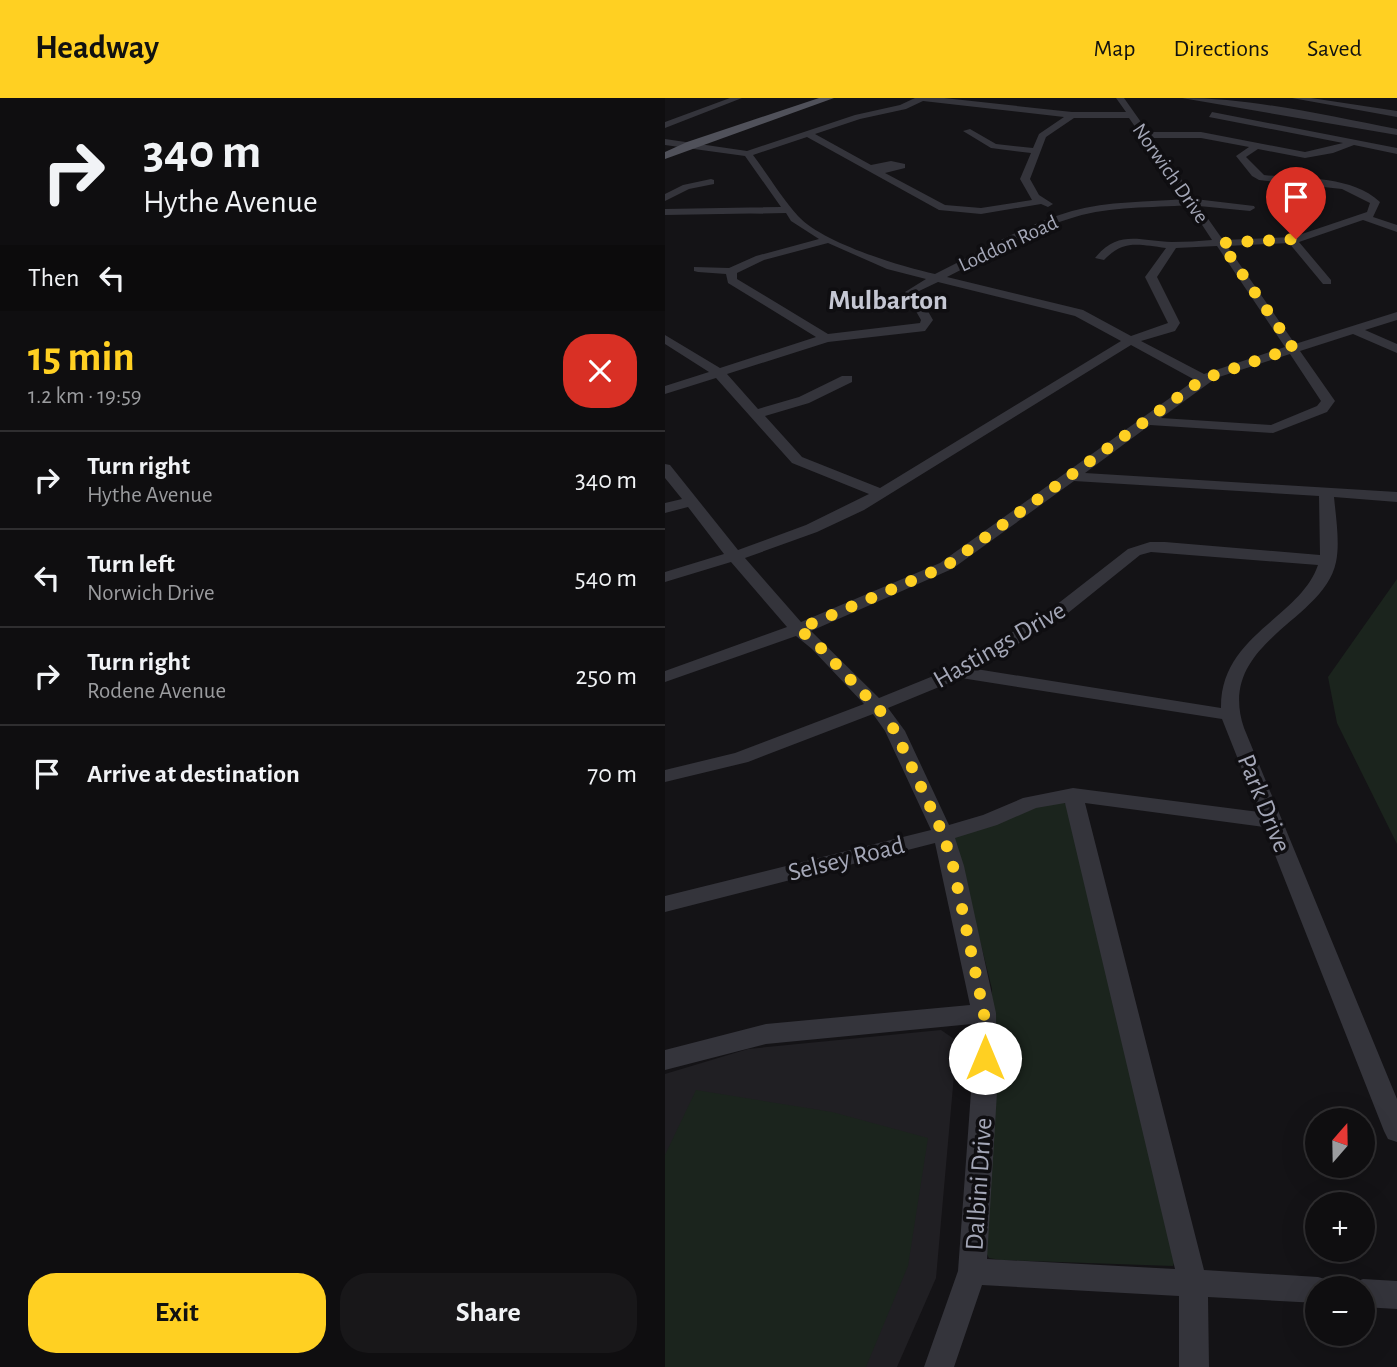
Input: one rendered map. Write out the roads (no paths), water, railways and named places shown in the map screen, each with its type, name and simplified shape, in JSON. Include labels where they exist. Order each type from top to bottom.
[{"type":"main road","points":[[665,156],[691,144],[829,98]]},
{"type":"street","points":[[665,125],[738,98]]},
{"type":"street","points":[[665,142],[748,154],[858,117],[903,107],[922,98],[1072,115],[1131,115]]},
{"type":"street","name":"Norwich Drive","points":[[1118,98],[1147,135],[1328,398],[1327,405],[1322,409],[1283,427],[1269,429],[1146,421]]},
{"type":"street","points":[[1186,98],[1287,112],[1397,132]]},
{"type":"street","points":[[1296,98],[1397,114]]},
{"type":"street","points":[[1072,115],[1044,134],[1025,179],[1030,190],[1042,201],[1076,213]]},
{"type":"street","points":[[1212,115],[1397,151]]},
{"type":"street","points":[[967,131],[993,146],[1036,151]]},
{"type":"street","points":[[808,134],[943,208],[981,211],[1042,201]]},
{"type":"street","points":[[1147,135],[1193,134],[1307,155],[1330,151],[1355,142]]},
{"type":"street","points":[[1100,258],[1111,246],[1120,242],[1173,245],[1292,240],[1366,218],[1371,214],[1375,202],[1352,188],[1276,181],[1258,176],[1241,156],[1256,146]]},
{"type":"street","points":[[748,154],[804,227],[828,240],[891,267],[1068,309],[1203,379]]},
{"type":"street","points":[[665,198],[686,187],[711,182]]},
{"type":"street","name":"Loddon Road","points":[[665,390],[825,338],[913,330],[925,325],[927,320],[911,292],[1043,224],[1076,213],[1114,206],[1191,202],[1250,208]]},
{"type":"street","points":[[665,212],[789,210]]},
{"type":"street","points":[[1366,218],[1397,229]]},
{"type":"street","points":[[698,269],[731,271],[760,258],[828,240]]},
{"type":"street","points":[[1292,240],[1327,282]]},
{"type":"street","points":[[665,577],[735,557],[834,520],[1131,340],[1174,324],[1151,280],[1154,270],[1173,245]]},
{"type":"street","points":[[731,271],[732,281],[825,338]]},
{"type":"street","points":[[665,677],[799,629],[946,566],[1203,379],[1397,316]]},
{"type":"street","points":[[1353,329],[1397,349]]},
{"type":"street","points":[[665,339],[718,372],[797,460],[880,493]]},
{"type":"street","points":[[755,414],[804,400],[847,379]]},
{"type":"street","name":"Dalbini Drive","points":[[665,468],[735,557],[799,629],[877,706],[895,731],[943,834],[953,866],[984,1013],[984,1092],[972,1271],[939,1367]]},
{"type":"street","points":[[1070,476],[1397,497]]},
{"type":"street","points":[[1326,492],[1329,561]]},
{"type":"street","points":[[665,508],[692,501]]},
{"type":"street","name":"Hastings Drive","points":[[665,776],[741,758],[959,672],[1064,609],[1138,550],[1165,547],[1329,561]]},
{"type":"street","name":"Park Drive","points":[[1329,561],[1314,589],[1241,663],[1233,683],[1231,715],[1397,1131]]},
{"type":"street","points":[[959,672],[1231,715]]},
{"type":"street","points":[[1073,795],[1193,1283],[1194,1367]]},
{"type":"street","name":"Selsey Road","points":[[665,904],[943,834],[989,820],[1030,803],[1073,795],[1273,821]]},
{"type":"street","points":[[665,1060],[766,1034],[984,1013]]},
{"type":"street","points":[[972,1271],[1305,1289]]},
{"type":"street","points":[[1375,1294],[1397,1295]]},
{"type":"district","name":"Mulbarton","points":[[888,299]]}]
